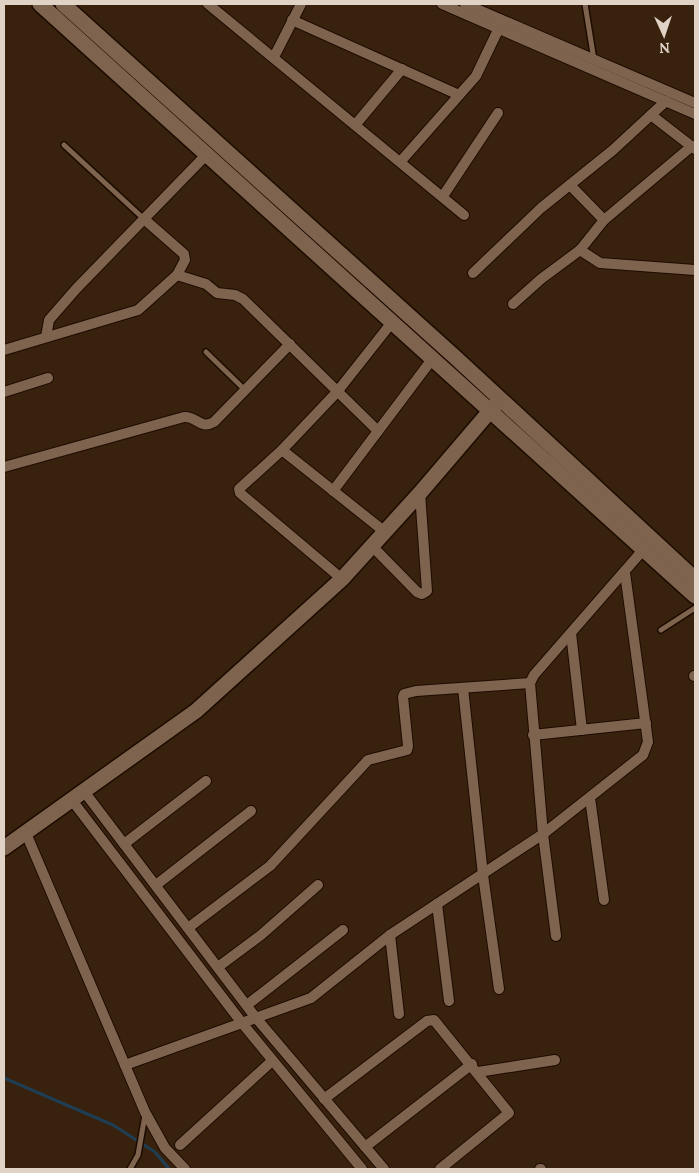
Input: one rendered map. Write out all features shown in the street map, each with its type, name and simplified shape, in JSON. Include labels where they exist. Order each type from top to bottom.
[{"type":"main road","points":[[40,4],[434,358],[490,412],[695,596]]},
{"type":"main road","points":[[63,4],[500,399],[695,579]]},
{"type":"main road","points":[[4,848],[32,826],[196,711],[342,579],[420,493],[500,399]]},
{"type":"street","points":[[208,4],[401,161],[464,215]]},
{"type":"street","points":[[274,57],[301,4]]},
{"type":"street","points":[[442,4],[666,102],[694,108]]},
{"type":"street","points":[[465,4],[594,60],[694,108]]},
{"type":"street","points":[[292,20],[460,95]]},
{"type":"street","points":[[401,161],[479,72],[499,28]]},
{"type":"street","points":[[356,124],[402,69]]},
{"type":"street","points":[[473,273],[541,208],[666,102]]},
{"type":"street","points":[[443,196],[498,113]]},
{"type":"street","points":[[513,304],[541,279],[580,250],[604,220],[694,147],[651,115]]},
{"type":"street","points":[[46,337],[50,320],[103,259],[207,154]]},
{"type":"street","points":[[570,185],[604,220]]},
{"type":"street","points":[[4,350],[138,310],[177,275],[186,260],[184,254],[144,219]]},
{"type":"street","points":[[580,250],[600,264],[695,270]]},
{"type":"street","points":[[177,275],[206,284],[217,293],[239,296],[378,431]]},
{"type":"street","points":[[342,579],[240,493],[240,486],[282,450],[337,392],[393,321]]},
{"type":"street","points":[[4,467],[184,417],[192,418],[201,425],[208,426],[290,344]]},
{"type":"street","points":[[333,491],[434,358]]},
{"type":"street","points":[[4,392],[48,378]]},
{"type":"street","points":[[282,450],[385,532]]},
{"type":"street","points":[[372,546],[418,592],[422,594],[427,591],[420,493]]},
{"type":"street","points":[[556,936],[543,834],[530,683],[534,675],[625,573],[643,550]]},
{"type":"street","points":[[125,1065],[310,998],[390,935],[543,834],[643,755],[648,742],[625,573]]},
{"type":"street","points":[[571,633],[582,730]]},
{"type":"street","points":[[188,928],[270,866],[368,760],[407,750],[404,694],[416,690],[530,683]]},
{"type":"street","points":[[463,688],[499,989]]},
{"type":"street","points":[[533,735],[646,723]]},
{"type":"street","points":[[124,844],[206,781]]},
{"type":"street","points":[[77,795],[124,844],[256,1018],[384,1169]]},
{"type":"street","points":[[77,795],[156,911],[272,1061],[362,1169]]},
{"type":"street","points":[[590,798],[604,900]]},
{"type":"street","points":[[156,885],[251,811]]},
{"type":"street","points":[[32,826],[145,1112],[165,1148],[185,1169]]},
{"type":"street","points":[[218,967],[262,935],[318,885]]},
{"type":"street","points":[[156,911],[169,902]]},
{"type":"street","points":[[437,904],[450,1001]]},
{"type":"street","points":[[247,1005],[343,930]]},
{"type":"street","points":[[390,935],[399,1014]]},
{"type":"street","points":[[324,1099],[431,1020],[437,1022],[508,1109],[508,1116],[440,1169]]},
{"type":"street","points":[[365,1147],[475,1068],[555,1060]]},
{"type":"street","points":[[180,1145],[272,1061]]},
{"type":"street","points":[[331,1132],[343,1121]]},
{"type":"lane","points":[[585,4],[594,60]]},
{"type":"lane","points":[[64,145],[144,219]]},
{"type":"lane","points":[[206,352],[245,390]]},
{"type":"lane","points":[[662,630],[695,608]]},
{"type":"lane","points":[[130,1169],[138,1155],[145,1112]]},
{"type":"waterway","points":[[4,1078],[113,1125],[155,1152],[169,1169]]}]
